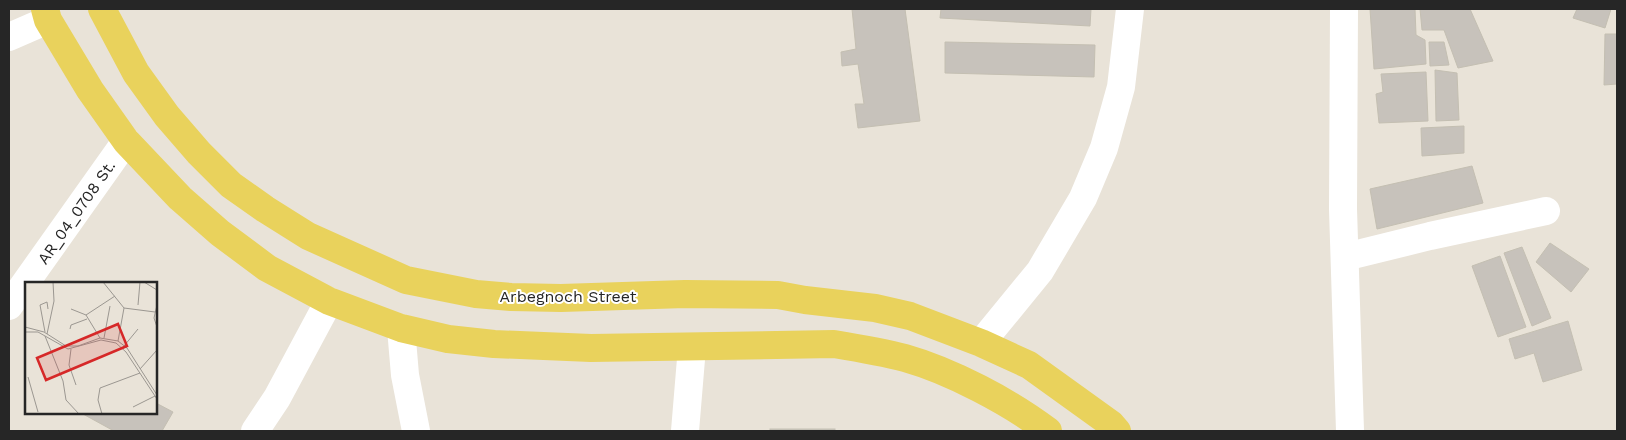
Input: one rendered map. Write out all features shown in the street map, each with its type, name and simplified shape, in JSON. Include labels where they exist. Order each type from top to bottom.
[{"type":"main road","name":"Arbegnoch Street","points":[[102,9],[136,73],[167,116],[199,153],[231,185],[308,236],[406,280],[476,294],[511,297],[570,298],[684,294],[778,295],[875,308],[910,316],[981,343],[1030,365],[1111,424],[1117,431]]},
{"type":"main road","points":[[47,14],[90,90],[126,141],[180,198],[220,233],[267,268],[329,301],[401,328],[448,339],[494,344],[591,348],[834,344],[869,350],[906,359],[953,376],[1001,401],[1048,431]]},
{"type":"street","points":[[981,343],[1040,271],[1084,198],[1104,148],[1121,87],[1130,9]]},
{"type":"street","points":[[1344,9],[1344,209],[1350,431]]},
{"type":"street","points":[[9,37],[47,14]]},
{"type":"street","name":"AR_04_0708 St.","points":[[26,282],[126,141]]},
{"type":"street","points":[[1345,257],[1430,236],[1546,211]]},
{"type":"street","name":"AR_04_0708 St.","points":[[9,306],[25,283]]},
{"type":"street","points":[[255,431],[277,398],[329,301]]},
{"type":"street","points":[[401,328],[405,375],[416,431]]},
{"type":"street","points":[[686,431],[692,347]]},
{"type":"building","points":[[852,9],[905,9],[920,121],[858,128],[855,104],[864,104],[858,64],[842,66],[841,52],[856,49]]},
{"type":"building","points":[[941,9],[1091,9],[1090,26],[940,18]]},
{"type":"building","points":[[1370,9],[1415,9],[1416,35],[1425,40],[1426,64],[1374,69]]},
{"type":"building","points":[[1420,9],[1470,9],[1493,61],[1458,68],[1444,30],[1422,30]]},
{"type":"building","points":[[1577,9],[1611,9],[1605,28],[1573,18]]},
{"type":"building","points":[[1605,34],[1617,34],[1617,84],[1604,85]]},
{"type":"building","points":[[945,42],[1095,45],[1094,77],[945,73]]},
{"type":"building","points":[[1429,42],[1444,42],[1449,65],[1430,66]]},
{"type":"building","points":[[1435,70],[1457,73],[1459,120],[1436,121]]},
{"type":"building","points":[[1426,72],[1428,121],[1379,123],[1376,94],[1383,92],[1381,74]]},
{"type":"building","points":[[1464,126],[1464,153],[1422,156],[1421,128]]},
{"type":"building","points":[[1472,166],[1483,203],[1377,229],[1370,189]]},
{"type":"building","points":[[1550,243],[1589,269],[1571,292],[1536,262]]},
{"type":"building","points":[[1522,247],[1551,318],[1532,326],[1504,253]]},
{"type":"building","points":[[1500,256],[1526,327],[1498,337],[1472,266]]},
{"type":"building","points":[[1568,321],[1582,370],[1543,382],[1534,353],[1515,359],[1509,339]]},
{"type":"building","points":[[158,404],[173,412],[162,431],[114,431],[85,415],[158,415]]},
{"type":"building","points":[[770,429],[835,429],[835,431],[770,431]]}]
